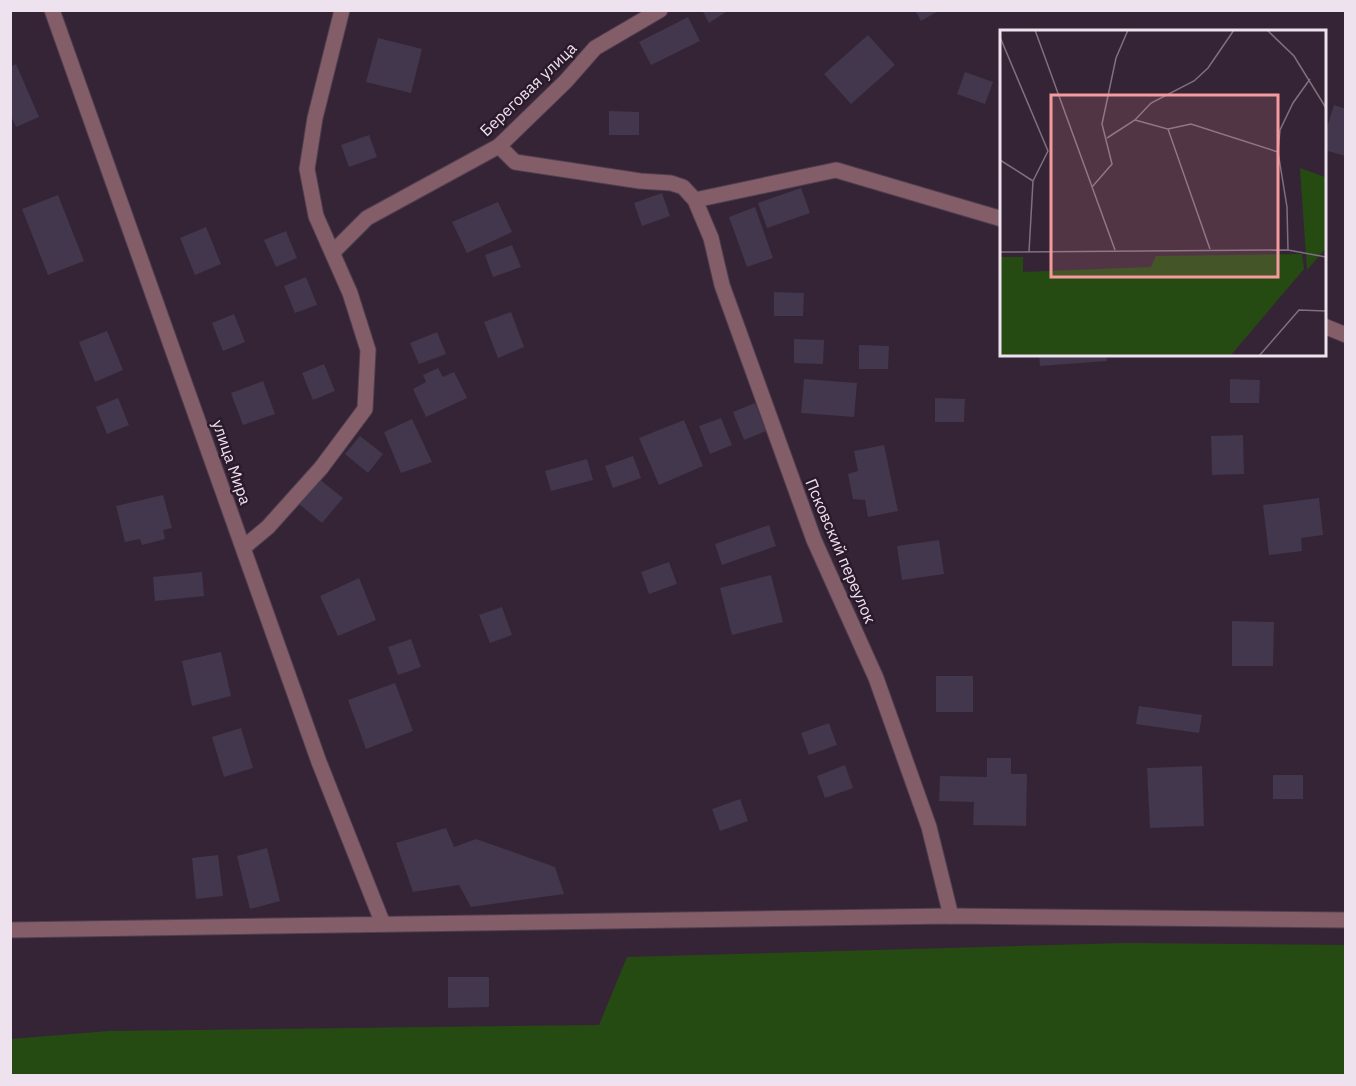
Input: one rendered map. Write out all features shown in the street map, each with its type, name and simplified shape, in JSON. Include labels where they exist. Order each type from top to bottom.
[{"type":"street","name":"улица Мира","points":[[52,10],[318,762],[383,924]]},
{"type":"street","points":[[243,548],[268,527],[321,468],[365,409],[368,350],[333,252],[316,216],[307,169],[315,118],[342,10]]},
{"type":"street","name":"Береговая улица","points":[[333,252],[367,218],[499,146],[566,81],[595,48],[628,31],[660,10]]},
{"type":"street","points":[[499,146],[514,162],[640,181],[671,183],[683,187],[695,200],[836,170],[1000,218]]},
{"type":"street","name":"Псковский переулок","points":[[695,200],[711,238],[722,285],[814,540],[876,678],[929,827],[951,916]]},
{"type":"street","points":[[1326,327],[1346,335]]},
{"type":"street","points":[[10,930],[951,916],[1346,920]]},
{"type":"green space","points":[[1124,943],[1345,945],[1345,1075],[11,1075],[11,1039],[109,1031],[599,1025],[627,957]]},
{"type":"building","points":[[702,10],[729,10],[709,23]]},
{"type":"building","points":[[915,10],[940,10],[921,21]]},
{"type":"building","points":[[688,17],[700,41],[651,65],[639,42]]},
{"type":"building","points":[[868,35],[895,65],[851,104],[824,74]]},
{"type":"building","points":[[378,38],[422,49],[411,93],[366,82]]},
{"type":"building","points":[[16,64],[39,117],[16,127],[10,114],[10,67]]},
{"type":"building","points":[[965,72],[993,82],[985,104],[957,94]]},
{"type":"building","points":[[1334,105],[1346,109],[1346,156],[1326,151],[1326,131]]},
{"type":"building","points":[[609,111],[639,112],[639,135],[609,135]]},
{"type":"building","points":[[369,135],[377,157],[349,167],[341,145]]},
{"type":"building","points":[[801,188],[810,213],[767,228],[758,203]]},
{"type":"building","points":[[662,193],[670,216],[642,226],[634,203]]},
{"type":"building","points":[[58,195],[84,261],[48,275],[22,209]]},
{"type":"building","points":[[498,202],[512,232],[467,253],[452,222]]},
{"type":"building","points":[[755,207],[773,258],[747,267],[729,217]]},
{"type":"building","points":[[206,227],[221,264],[195,275],[180,238]]},
{"type":"building","points":[[286,231],[297,258],[276,267],[264,240]]},
{"type":"building","points":[[512,245],[521,267],[493,277],[485,255]]},
{"type":"building","points":[[306,277],[317,305],[295,313],[284,286]]},
{"type":"building","points":[[774,292],[804,293],[803,316],[774,316]]},
{"type":"building","points":[[511,312],[524,347],[498,358],[484,322]]},
{"type":"building","points":[[234,314],[245,342],[223,351],[212,323]]},
{"type":"building","points":[[107,331],[123,370],[95,382],[79,342]]},
{"type":"building","points":[[437,332],[446,354],[419,364],[410,343]]},
{"type":"building","points":[[794,339],[824,340],[823,364],[794,363]]},
{"type":"building","points":[[859,345],[889,346],[888,369],[859,369]]},
{"type":"building","points":[[1039,356],[1106,356],[1107,361],[1040,366]]},
{"type":"building","points":[[324,364],[335,391],[313,400],[302,373]]},
{"type":"building","points":[[438,368],[443,377],[454,372],[467,398],[426,417],[413,389],[426,382],[423,375]]},
{"type":"building","points":[[804,379],[857,383],[854,417],[801,413]]},
{"type":"building","points":[[1230,379],[1260,380],[1259,403],[1230,403]]},
{"type":"building","points":[[263,381],[275,414],[243,425],[231,393]]},
{"type":"building","points":[[118,398],[129,425],[107,434],[96,407]]},
{"type":"building","points":[[935,398],[965,399],[964,422],[935,422]]},
{"type":"building","points":[[755,403],[766,431],[744,440],[733,412]]},
{"type":"building","points":[[721,418],[732,445],[710,454],[699,426]]},
{"type":"building","points":[[412,419],[432,462],[401,473],[384,432]]},
{"type":"building","points":[[684,420],[703,466],[659,485],[639,438]]},
{"type":"building","points":[[1243,435],[1244,474],[1212,475],[1211,436]]},
{"type":"building","points":[[360,436],[383,454],[368,473],[345,454]]},
{"type":"building","points":[[884,445],[898,511],[868,517],[865,500],[853,499],[848,474],[858,471],[854,451]]},
{"type":"building","points":[[633,456],[641,478],[613,488],[605,466]]},
{"type":"building","points":[[587,459],[593,480],[551,491],[545,471]]},
{"type":"building","points":[[319,479],[343,498],[322,523],[299,504]]},
{"type":"building","points":[[163,495],[172,528],[163,530],[165,539],[142,545],[140,539],[125,542],[116,506]]},
{"type":"building","points":[[1319,498],[1323,535],[1301,538],[1302,551],[1269,555],[1263,505]]},
{"type":"building","points":[[769,525],[776,546],[722,565],[715,544]]},
{"type":"building","points":[[939,540],[944,574],[902,580],[897,546]]},
{"type":"building","points":[[669,562],[677,584],[649,594],[641,572]]},
{"type":"building","points":[[202,572],[204,596],[155,601],[153,577]]},
{"type":"building","points":[[771,575],[783,622],[732,635],[720,588]]},
{"type":"building","points":[[359,578],[376,620],[338,636],[320,596]]},
{"type":"building","points":[[502,607],[512,635],[490,643],[479,615]]},
{"type":"building","points":[[1232,621],[1274,622],[1273,666],[1232,666]]},
{"type":"building","points":[[411,639],[421,667],[398,675],[388,647]]},
{"type":"building","points":[[221,652],[231,696],[192,706],[182,661]]},
{"type":"building","points":[[936,676],[973,676],[973,712],[936,712]]},
{"type":"building","points":[[395,683],[413,731],[366,749],[348,700]]},
{"type":"building","points":[[1139,706],[1202,715],[1199,733],[1136,724]]},
{"type":"building","points":[[829,723],[837,745],[809,755],[801,733]]},
{"type":"building","points":[[241,728],[253,768],[224,777],[212,737]]},
{"type":"building","points":[[987,758],[1011,758],[1011,774],[1027,774],[1026,826],[973,825],[974,802],[939,801],[940,776],[987,777]]},
{"type":"building","points":[[845,765],[853,788],[825,798],[817,776]]},
{"type":"building","points":[[1202,766],[1204,826],[1150,828],[1147,768]]},
{"type":"building","points":[[1273,775],[1303,775],[1303,799],[1273,799]]},
{"type":"building","points":[[740,799],[748,821],[720,831],[712,809]]},
{"type":"building","points":[[446,828],[454,847],[476,839],[555,867],[564,894],[471,907],[459,885],[413,892],[396,843]]},
{"type":"building","points":[[267,848],[280,901],[250,909],[237,856]]},
{"type":"building","points":[[218,855],[223,896],[196,899],[192,858]]},
{"type":"building","points":[[448,977],[489,977],[489,1007],[448,1008]]}]
